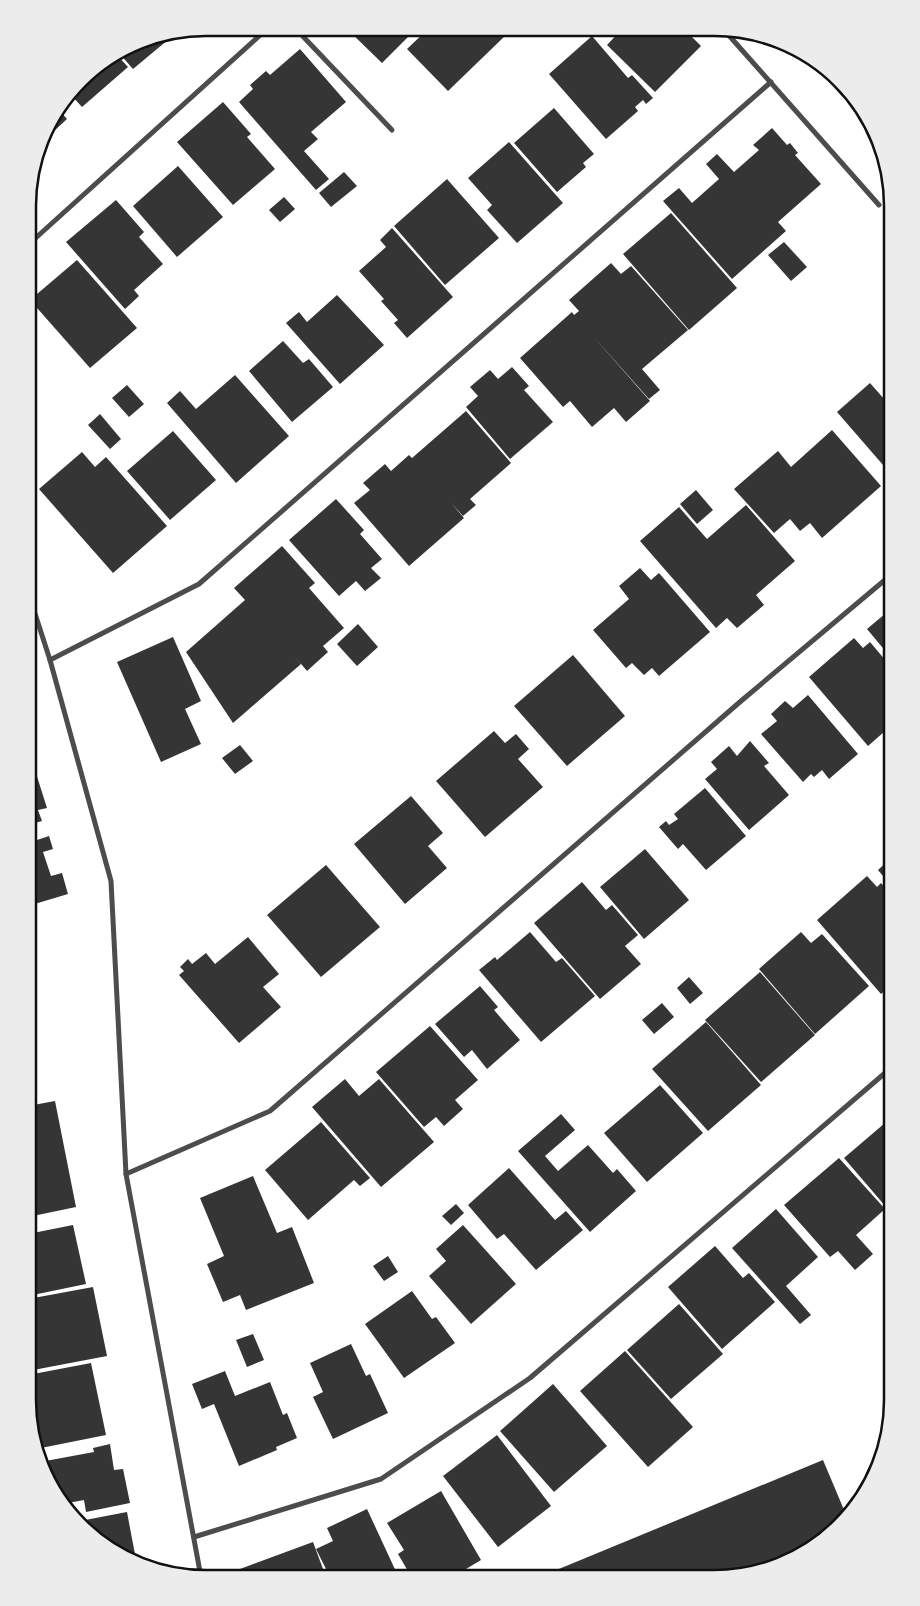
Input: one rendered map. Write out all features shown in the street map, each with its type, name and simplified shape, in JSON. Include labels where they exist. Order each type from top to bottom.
[{"type":"street","points":[[36,238],[259,36]]},
{"type":"street","points":[[303,36],[392,130]]},
{"type":"street","points":[[731,38],[879,205]]},
{"type":"street","points":[[50,660],[199,584],[771,82]]},
{"type":"street","points":[[126,1174],[270,1111],[742,701],[884,581]]},
{"type":"street","points":[[36,617],[50,660],[111,881],[126,1174],[200,1569]]},
{"type":"street","points":[[194,1537],[381,1479],[530,1378],[883,1074]]},
{"type":"building","points":[[354,36],[409,36],[382,63]]},
{"type":"building","points":[[421,36],[505,36],[448,91],[407,49]]},
{"type":"building","points":[[592,36],[628,78],[632,75],[653,98],[646,104],[643,100],[635,107],[638,111],[606,139],[549,74]]},
{"type":"building","points":[[615,36],[691,36],[701,46],[655,92],[607,45]]},
{"type":"building","points":[[166,41],[133,69],[123,58],[141,49]]},
{"type":"building","points":[[300,49],[346,102],[311,132],[318,139],[304,151],[329,179],[316,190],[239,102],[253,89],[250,85],[266,71],[270,75]]},
{"type":"building","points":[[121,59],[128,67],[82,107],[75,99],[94,78]]},
{"type":"building","points":[[223,102],[251,134],[247,137],[275,169],[233,205],[177,142]]},
{"type":"building","points":[[554,108],[594,154],[583,163],[586,167],[557,192],[514,143]]},
{"type":"building","points":[[63,115],[67,119],[54,131]]},
{"type":"building","points":[[772,128],[787,145],[790,143],[798,153],[795,155],[821,184],[778,222],[786,231],[732,279],[663,201],[679,188],[692,203],[719,179],[706,164],[717,154],[734,172],[759,150],[753,145]]},
{"type":"building","points":[[509,142],[563,203],[517,243],[487,210],[492,205],[468,178]]},
{"type":"building","points":[[178,166],[223,217],[177,257],[133,206]]},
{"type":"building","points":[[344,172],[357,186],[331,207],[319,193]]},
{"type":"building","points":[[447,179],[499,238],[445,285],[394,226]]},
{"type":"building","points":[[284,197],[295,209],[280,222],[269,210]]},
{"type":"building","points":[[116,200],[144,232],[139,237],[163,264],[134,290],[139,296],[125,309],[66,242]]},
{"type":"building","points":[[671,213],[737,288],[689,330],[623,254]]},
{"type":"building","points":[[392,228],[453,297],[407,338],[394,323],[398,320],[381,301],[384,299],[359,271],[386,247],[380,240]]},
{"type":"building","points":[[784,242],[807,267],[791,281],[768,255]]},
{"type":"building","points":[[77,260],[137,328],[90,368],[36,307],[36,295]]},
{"type":"building","points":[[611,263],[621,274],[631,266],[688,330],[642,369],[660,390],[649,399],[592,335],[650,401],[626,422],[614,408],[592,427],[570,401],[563,407],[520,358],[572,312],[574,315],[579,311],[569,300]]},
{"type":"building","points":[[337,295],[384,345],[340,384],[286,323],[299,312],[307,322]]},
{"type":"building","points":[[283,341],[303,363],[309,359],[333,387],[292,422],[249,371]]},
{"type":"building","points":[[512,367],[529,386],[524,390],[553,422],[510,459],[466,407],[478,396],[470,387],[490,370],[498,379]]},
{"type":"building","points":[[235,375],[289,436],[236,483],[167,403],[180,391],[196,409]]},
{"type":"building","points":[[870,383],[884,399],[884,466],[837,412]]},
{"type":"building","points":[[127,385],[144,404],[129,417],[112,398]]},
{"type":"building","points":[[466,411],[511,463],[470,499],[476,505],[463,516],[451,503],[464,518],[409,566],[354,503],[370,490],[363,483],[385,464],[391,471],[409,455],[412,458]]},
{"type":"building","points":[[100,414],[121,439],[110,449],[88,425]]},
{"type":"building","points":[[832,430],[881,486],[822,538],[810,523],[800,531],[790,519],[774,533],[734,489],[778,451],[791,467]]},
{"type":"building","points":[[173,431],[216,480],[170,520],[127,471]]},
{"type":"building","points":[[82,452],[95,467],[106,457],[167,526],[113,573],[39,489]]},
{"type":"building","points":[[696,490],[713,510],[697,524],[680,504]]},
{"type":"building","points":[[336,499],[364,530],[360,534],[382,559],[371,568],[381,578],[365,591],[356,581],[339,596],[289,540]]},
{"type":"building","points":[[746,505],[795,561],[756,595],[764,605],[737,628],[727,618],[716,628],[640,541],[679,507],[707,539]]},
{"type":"building","points":[[282,546],[315,583],[309,588],[344,628],[323,646],[328,652],[307,671],[291,652],[301,664],[233,723],[186,652],[245,600],[234,588]]},
{"type":"building","points":[[640,568],[651,580],[659,573],[710,632],[659,676],[652,668],[644,675],[632,663],[626,668],[593,630],[629,599],[619,586]]},
{"type":"building","points":[[884,615],[884,649],[867,629]]},
{"type":"building","points":[[358,624],[378,647],[357,666],[337,644]]},
{"type":"building","points":[[173,637],[201,701],[185,709],[201,744],[161,762],[117,662]]},
{"type":"building","points":[[854,638],[863,648],[870,642],[884,658],[884,732],[868,746],[809,677]]},
{"type":"building","points":[[573,655],[625,716],[567,766],[514,706]]},
{"type":"building","points":[[808,695],[858,754],[829,779],[822,770],[814,777],[811,774],[803,782],[761,734],[777,721],[771,714],[785,701],[793,708]]},
{"type":"building","points":[[494,731],[505,743],[516,734],[529,749],[518,759],[543,787],[485,837],[436,781]]},
{"type":"building","points":[[750,741],[769,763],[764,766],[789,795],[749,830],[705,779],[717,769],[711,762],[729,746],[737,756]]},
{"type":"building","points":[[240,745],[253,761],[235,774],[222,758]]},
{"type":"building","points":[[36,773],[47,808],[38,810],[42,821],[36,823]]},
{"type":"building","points":[[705,788],[746,836],[706,870],[683,844],[678,849],[659,827],[666,821],[669,825],[678,819],[674,814]]},
{"type":"building","points":[[411,796],[443,833],[428,846],[447,868],[405,904],[354,844]]},
{"type":"building","points":[[49,836],[53,849],[43,852],[51,876],[62,873],[68,894],[36,904],[36,840]]},
{"type":"building","points":[[645,849],[689,900],[644,939],[600,887]]},
{"type":"building","points":[[326,865],[380,927],[321,977],[267,915]]},
{"type":"building","points":[[883,865],[883,877],[878,870]]},
{"type":"building","points":[[867,876],[877,887],[881,883],[883,886],[883,992],[881,994],[817,920]]},
{"type":"building","points":[[582,882],[606,910],[612,905],[638,935],[625,946],[641,964],[600,999],[534,923]]},
{"type":"building","points":[[530,932],[556,962],[562,958],[595,996],[541,1042],[479,970],[495,957],[497,960]]},
{"type":"building","points":[[801,932],[811,943],[822,934],[869,986],[815,1034],[759,969]]},
{"type":"building","points":[[248,937],[279,974],[263,987],[281,1007],[239,1043],[179,975],[184,971],[180,967],[188,959],[192,964],[206,953],[215,964]]},
{"type":"building","points":[[760,972],[815,1035],[761,1082],[705,1020]]},
{"type":"building","points":[[689,977],[703,993],[690,1004],[677,988]]},
{"type":"building","points":[[480,986],[498,1007],[494,1010],[520,1040],[487,1069],[472,1050],[464,1057],[435,1024]]},
{"type":"building","points":[[662,1003],[674,1017],[654,1034],[642,1020]]},
{"type":"building","points":[[706,1022],[761,1085],[708,1131],[652,1069]]},
{"type":"building","points":[[430,1026],[478,1080],[455,1100],[463,1109],[444,1126],[436,1117],[424,1127],[376,1072]]},
{"type":"building","points":[[345,1079],[359,1096],[379,1079],[434,1142],[381,1187],[312,1107]]},
{"type":"building","points":[[660,1085],[703,1133],[647,1182],[604,1133]]},
{"type":"building","points":[[55,1101],[76,1207],[36,1215],[36,1105]]},
{"type":"building","points":[[561,1114],[575,1130],[545,1156],[558,1171],[588,1145],[613,1173],[617,1169],[636,1191],[590,1232],[518,1151]]},
{"type":"building","points":[[321,1122],[370,1178],[360,1186],[354,1180],[308,1220],[265,1170]]},
{"type":"building","points":[[883,1124],[883,1204],[844,1158]]},
{"type":"building","points":[[839,1158],[883,1207],[883,1211],[856,1235],[873,1254],[855,1270],[838,1251],[830,1257],[784,1205]]},
{"type":"building","points":[[509,1168],[555,1220],[566,1211],[583,1230],[536,1270],[504,1234],[497,1239],[468,1205]]},
{"type":"building","points":[[253,1176],[277,1233],[292,1227],[314,1283],[246,1310],[240,1295],[223,1302],[207,1264],[224,1256],[200,1198]]},
{"type":"building","points":[[456,1204],[464,1213],[451,1225],[442,1216]]},
{"type":"building","points":[[776,1209],[818,1257],[786,1286],[811,1315],[800,1324],[732,1248]]},
{"type":"building","points":[[73,1225],[86,1284],[36,1294],[36,1232]]},
{"type":"building","points":[[463,1225],[516,1284],[471,1324],[429,1276],[446,1261],[436,1249]]},
{"type":"building","points":[[715,1246],[743,1278],[749,1273],[775,1302],[722,1349],[668,1287]]},
{"type":"building","points":[[388,1256],[398,1272],[384,1281],[373,1266]]},
{"type":"building","points":[[93,1287],[107,1356],[36,1369],[36,1298]]},
{"type":"building","points":[[412,1291],[432,1319],[436,1317],[455,1343],[404,1378],[365,1324]]},
{"type":"building","points":[[679,1304],[723,1354],[671,1399],[627,1350]]},
{"type":"building","points":[[253,1334],[264,1360],[247,1367],[236,1340]]},
{"type":"building","points":[[351,1344],[366,1376],[370,1374],[388,1413],[333,1439],[313,1397],[323,1392],[310,1363]]},
{"type":"building","points":[[625,1351],[693,1427],[648,1467],[580,1391]]},
{"type":"building","points":[[91,1363],[106,1435],[43,1448],[38,1422],[36,1373]]},
{"type":"building","points":[[225,1371],[235,1396],[270,1382],[283,1415],[287,1413],[297,1438],[276,1447],[277,1450],[239,1466],[214,1404],[202,1409],[192,1384]]},
{"type":"building","points":[[553,1384],[607,1446],[554,1492],[500,1431]]},
{"type":"building","points":[[497,1435],[551,1506],[498,1547],[443,1476]]},
{"type":"building","points":[[110,1444],[114,1470],[123,1469],[130,1503],[86,1512],[84,1500],[71,1502],[65,1494],[48,1461],[94,1452],[93,1448]]},
{"type":"building","points":[[823,1460],[844,1510],[826,1528],[808,1541],[769,1561],[747,1566],[714,1570],[556,1570]]},
{"type":"building","points":[[441,1491],[481,1560],[464,1570],[407,1570],[398,1554],[404,1550],[387,1523]]},
{"type":"building","points":[[367,1509],[395,1570],[326,1570],[316,1549],[333,1541],[327,1528]]},
{"type":"building","points":[[127,1512],[135,1554],[112,1541],[86,1520]]},
{"type":"building","points":[[313,1542],[323,1570],[237,1570]]}]
